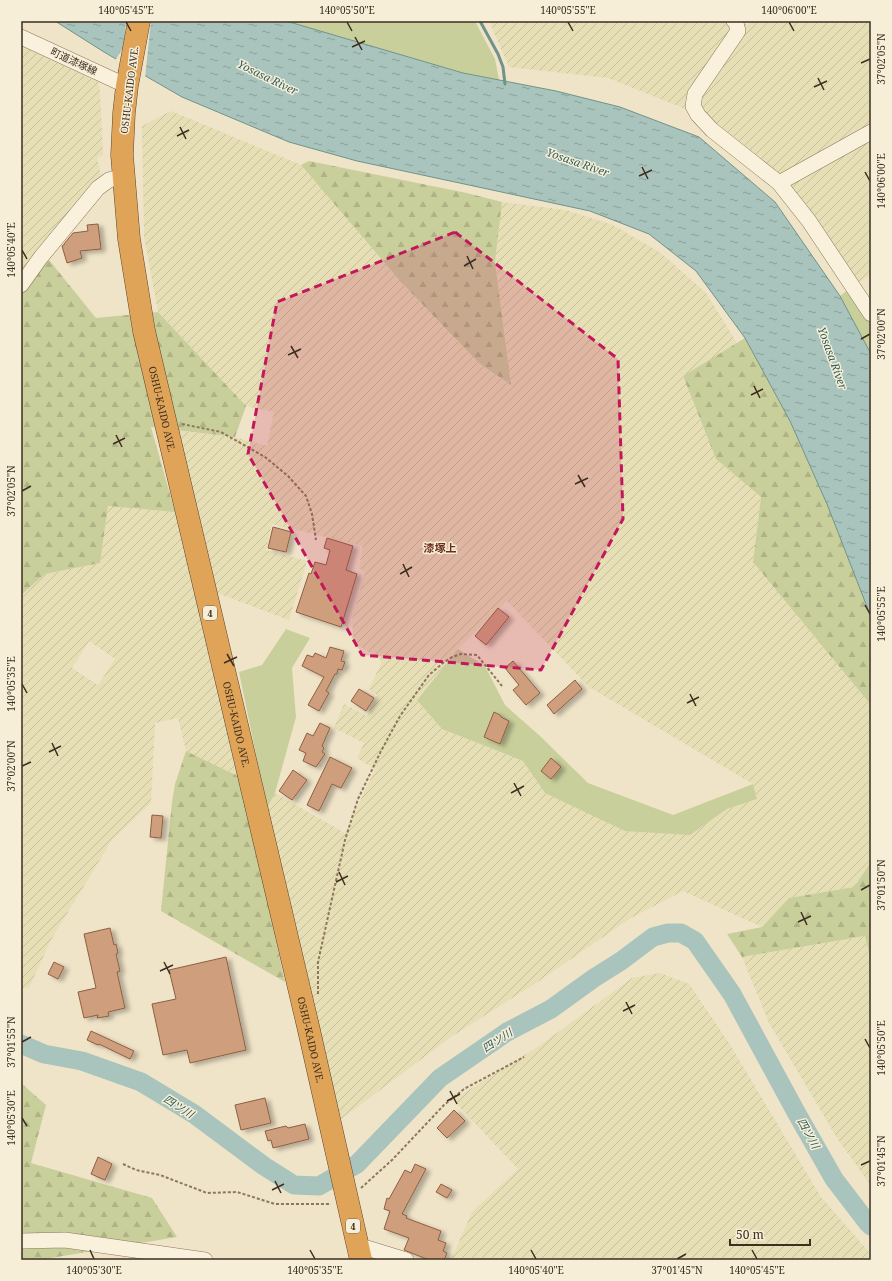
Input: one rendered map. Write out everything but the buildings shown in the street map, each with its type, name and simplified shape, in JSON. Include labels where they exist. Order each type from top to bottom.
[{"type":"highway","name":"OSHU-KAIDO AVE.","points":[[139,21],[124,112],[122,155],[129,239],[144,331],[308,1026],[359,1252]]},
{"type":"street","points":[[734,21],[738,31],[695,94],[693,106],[698,115],[712,130],[779,183],[809,221],[871,314]]},
{"type":"street","name":"町道漆塚線","points":[[21,37],[129,77]]},
{"type":"street","points":[[779,183],[871,132]]},
{"type":"street","points":[[21,285],[41,257],[98,188],[109,180],[123,176]]},
{"type":"street","points":[[21,1241],[65,1240],[205,1260]]},
{"type":"street","points":[[359,1252],[406,1260]]},
{"type":"path","points":[[165,423],[190,425],[221,432],[265,457],[288,476],[306,496],[312,514],[316,540]]},
{"type":"path","points":[[318,994],[318,962],[345,840],[358,799],[380,751],[400,716],[429,675],[443,662],[460,654],[478,655],[502,686]]},
{"type":"highlighted area","points":[[455,232],[618,359],[623,519],[541,670],[362,655],[248,454],[277,302]]},
{"type":"shaded area","points":[[489,21],[738,21],[748,25],[751,21],[871,21],[871,275],[856,284],[808,211],[779,173],[713,120],[608,78],[509,67]]},
{"type":"shaded area","points":[[21,46],[98,82],[100,92],[103,155],[97,157],[101,176],[21,273]]},
{"type":"shaded area","points":[[171,111],[301,165],[401,282],[480,364],[511,385],[495,262],[502,202],[566,210],[613,225],[661,253],[706,293],[737,343],[683,377],[716,459],[761,497],[753,562],[871,705],[871,862],[854,887],[789,898],[762,927],[683,891],[631,918],[533,985],[451,1037],[340,1120],[267,808],[275,793],[345,833],[375,769],[357,758],[364,743],[334,728],[344,704],[367,716],[377,695],[369,689],[382,661],[354,642],[352,620],[365,573],[359,568],[363,546],[272,524],[266,550],[307,561],[289,620],[217,593],[176,430],[235,437],[267,446],[274,412],[246,406],[158,312],[144,237],[142,126]],"holes":[[[507,601],[589,687],[753,784],[757,799],[727,809],[690,835],[545,793],[523,761],[442,729],[417,699],[458,649]]]},
{"type":"shaded area","points":[[108,506],[175,512],[240,777],[186,751],[178,718],[155,723],[151,803],[112,840],[51,940],[29,988],[21,989],[21,595],[45,574],[100,563]],"holes":[[[89,641],[115,659],[98,685],[72,668]]]},
{"type":"shaded area","points":[[865,936],[871,961],[871,1186],[837,1138],[769,1023],[742,957]]},
{"type":"shaded area","points":[[660,973],[689,984],[729,1043],[821,1197],[871,1254],[871,1260],[451,1260],[472,1212],[518,1169],[453,1100],[539,1046],[632,978]]},
{"type":"green space","points":[[286,21],[475,21],[495,59],[499,80],[463,73]]},
{"type":"green space","points":[[309,161],[467,193],[502,202],[495,262],[511,385],[480,364],[401,282],[301,165]]},
{"type":"green space","points":[[37,254],[49,260],[96,318],[158,312],[246,406],[235,437],[151,427],[175,512],[108,506],[100,563],[45,574],[21,595],[21,273]]},
{"type":"green space","points":[[849,289],[871,316],[871,354],[840,296]]},
{"type":"green space","points":[[745,338],[790,421],[827,504],[871,617],[871,705],[753,562],[761,497],[716,459],[683,376]]},
{"type":"green space","points":[[286,629],[310,638],[292,668],[296,717],[275,793],[267,808],[239,672],[262,665]]},
{"type":"green space","points":[[458,649],[485,666],[505,705],[540,736],[588,783],[673,815],[753,784],[757,799],[727,809],[690,835],[625,831],[545,793],[523,761],[442,729],[417,700]]},
{"type":"green space","points":[[186,751],[240,777],[285,982],[161,911],[172,802],[175,784]]},
{"type":"green space","points":[[871,862],[871,961],[865,936],[742,957],[727,934],[762,927],[789,898],[854,887]]},
{"type":"green space","points":[[21,1083],[46,1105],[31,1163],[152,1198],[177,1237],[45,1259],[21,1258]]},
{"type":"water","name":"Yosasa River","points":[[55,21],[286,21],[463,73],[556,91],[620,107],[699,137],[775,202],[840,296],[871,354],[871,617],[827,504],[790,421],[745,338],[696,271],[649,234],[590,211],[357,161],[289,142],[182,97],[104,52]]},
{"type":"pier","points":[[126,21],[151,21],[145,78],[115,61],[124,46]]},
{"type":"waterway","points":[[480,21],[498,54],[503,67],[505,84]]},
{"type":"waterway","name":"四ツ川","points":[[21,1044],[44,1054],[82,1061],[141,1082],[194,1114],[264,1166],[294,1185],[319,1186],[357,1164],[440,1078],[507,1032],[551,1009],[653,937],[668,933],[681,933],[695,941],[732,994],[834,1179],[871,1226]]},
{"type":"district","name":"漆塚上","points":[[440,547]]}]
